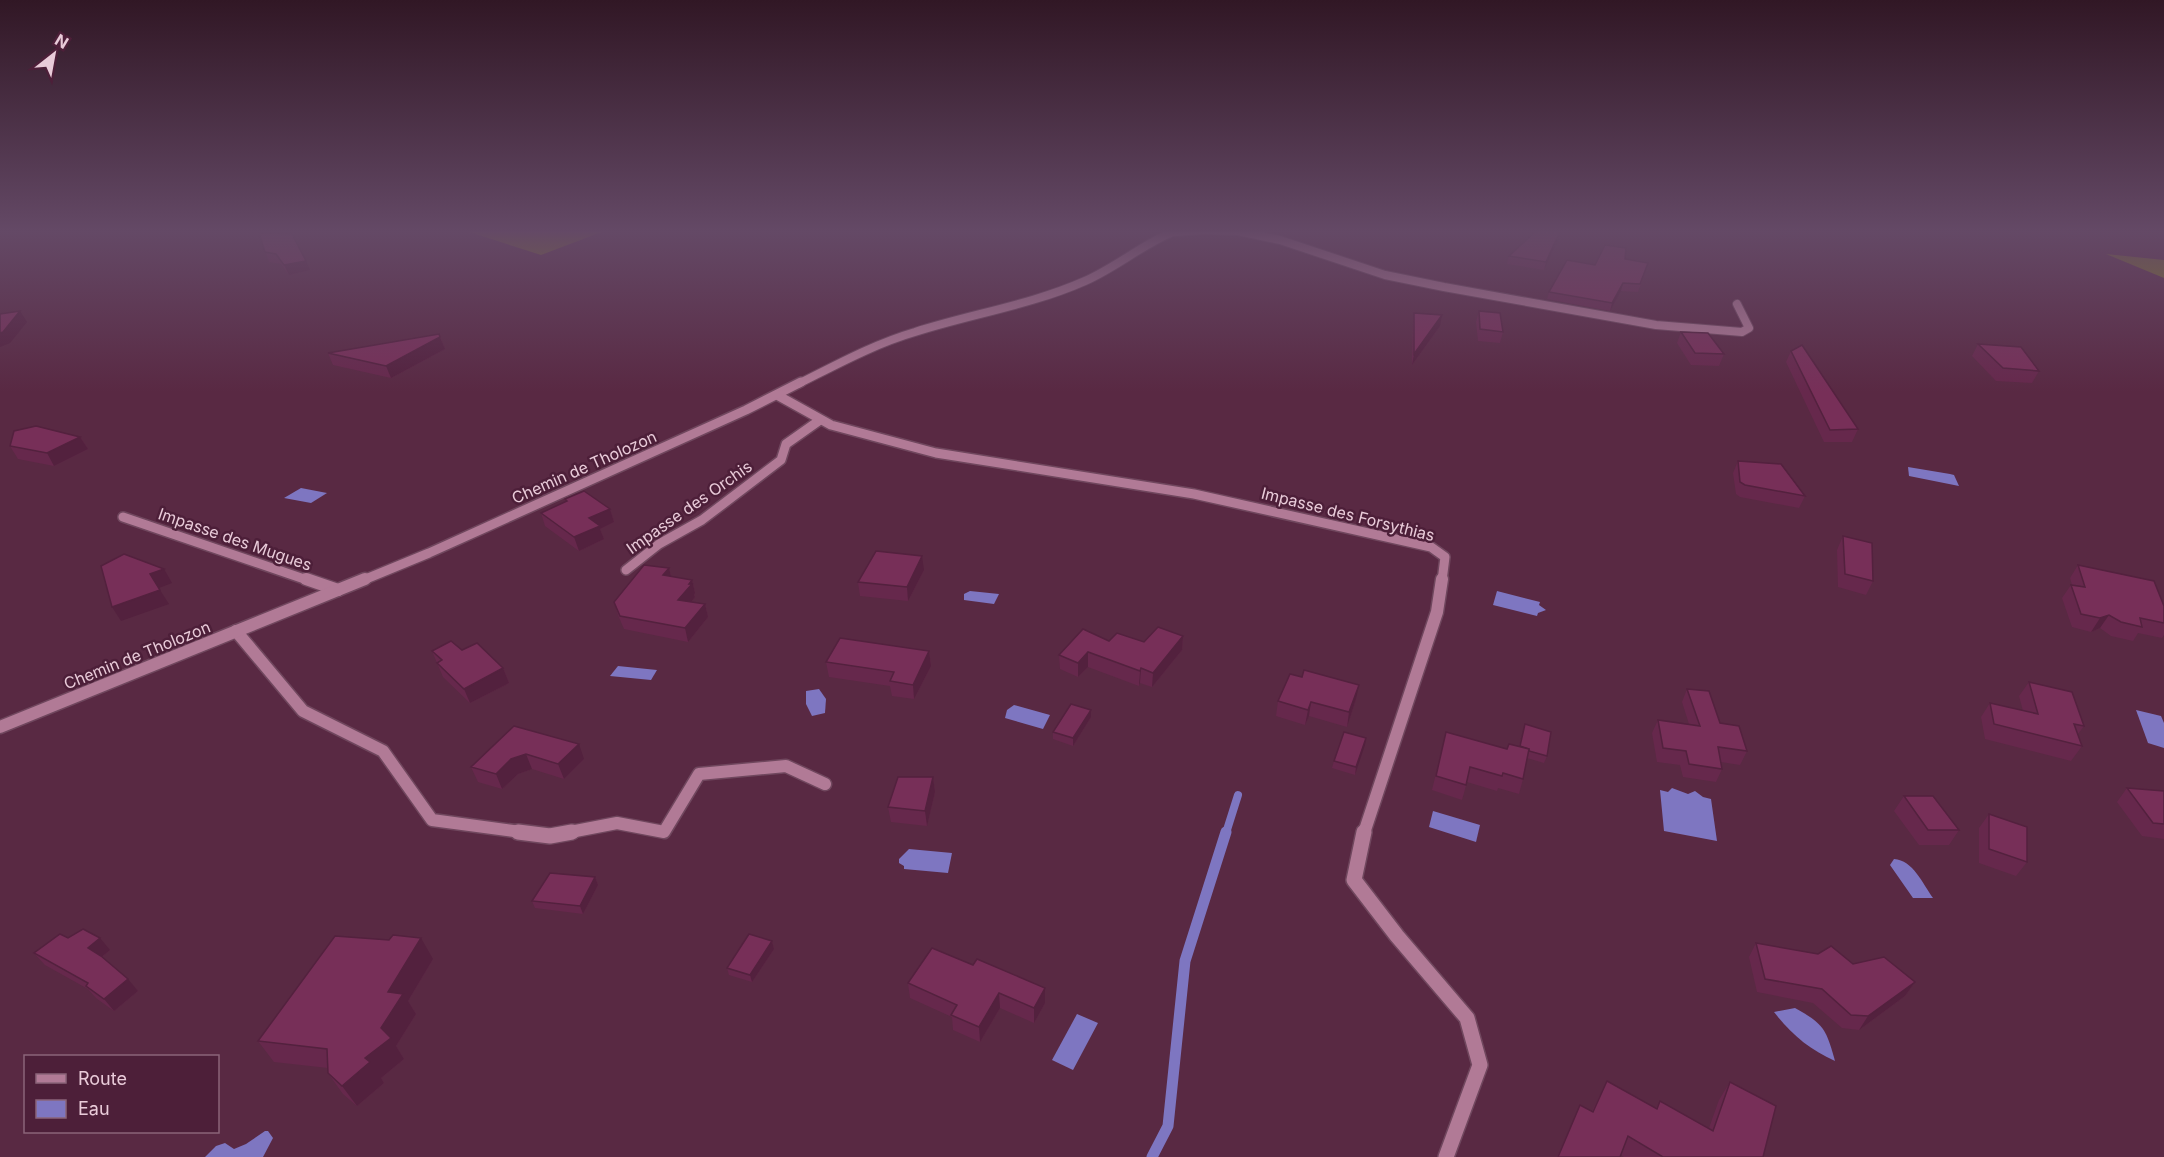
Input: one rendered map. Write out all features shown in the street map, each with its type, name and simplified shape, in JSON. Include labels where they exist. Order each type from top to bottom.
[{"type":"street","name":"Chemin de Tholozon","points":[[0,727],[429,553],[777,395],[860,353],[913,332],[1006,307],[1077,284]]},
{"type":"street","points":[[1434,284],[1656,325],[1743,332],[1749,328],[1737,304]]},
{"type":"street","name":"Impasse des Forsythias","points":[[777,395],[820,420],[936,453],[1194,494],[1431,547],[1445,557],[1437,612],[1365,827],[1354,880],[1397,936],[1467,1018],[1480,1065],[1446,1157]]},
{"type":"street","name":"Impasse des Orchis","points":[[626,570],[659,544],[702,520],[781,460],[786,444],[820,420]]},
{"type":"street","name":"Impasse des Mugues","points":[[123,517],[338,590]]},
{"type":"street","points":[[236,631],[303,711],[383,751],[432,820],[550,836],[617,823],[664,832],[699,774],[786,766],[825,784]]},
{"type":"water","points":[[1908,467],[1954,475],[1959,486],[1909,476]]},
{"type":"water","points":[[301,488],[327,493],[311,503],[284,498]]},
{"type":"water","points":[[970,591],[999,594],[994,604],[964,600],[964,594]]},
{"type":"water","points":[[1497,591],[1540,602],[1539,605],[1546,610],[1538,613],[1537,616],[1493,605]]},
{"type":"water","points":[[618,666],[657,670],[651,680],[610,676]]},
{"type":"water","points":[[819,689],[826,699],[825,713],[812,716],[806,704],[806,691]]},
{"type":"water","points":[[1014,705],[1050,715],[1043,729],[1005,718],[1007,710]]},
{"type":"water","points":[[2136,710],[2161,716],[2164,723],[2164,748],[2148,743]]},
{"type":"water","points":[[1672,788],[1688,794],[1695,791],[1711,799],[1717,841],[1664,831],[1660,790],[1668,792]]},
{"type":"water","points":[[1433,811],[1480,825],[1476,842],[1429,827]]},
{"type":"water","points":[[909,849],[952,853],[948,873],[904,869],[899,859]]},
{"type":"water","points":[[1894,859],[1901,860],[1912,868],[1933,898],[1913,898],[1890,865]]},
{"type":"water","points":[[1795,1008],[1823,1028],[1835,1061],[1801,1041],[1774,1012]]},
{"type":"water","points":[[1077,1014],[1098,1023],[1073,1070],[1052,1060]]},
{"type":"water","points":[[268,1131],[273,1138],[263,1157],[205,1157],[216,1146],[225,1143],[234,1149]]},
{"type":"building","points":[[1554,284],[1622,284],[1612,303],[1549,292]]},
{"type":"building","points":[[20,311],[3,332],[0,333],[0,314]]},
{"type":"building","points":[[1479,311],[1500,313],[1503,332],[1480,329]]},
{"type":"building","points":[[1414,313],[1442,315],[1414,354]]},
{"type":"building","points":[[1681,332],[1708,333],[1724,354],[1695,353]]},
{"type":"building","points":[[439,334],[440,337],[386,366],[328,353]]},
{"type":"building","points":[[1978,344],[2021,347],[2039,371],[2003,368]]},
{"type":"building","points":[[1802,345],[1858,429],[1830,430],[1791,351]]},
{"type":"building","points":[[36,426],[80,437],[47,453],[10,446],[14,431]]},
{"type":"building","points":[[1738,461],[1781,464],[1805,496],[1745,485],[1740,482]]},
{"type":"building","points":[[584,491],[610,509],[589,518],[600,526],[574,537],[541,513],[567,501],[565,499]]},
{"type":"building","points":[[1843,536],[1872,543],[1873,581],[1845,574]]},
{"type":"building","points":[[876,551],[922,556],[907,587],[858,582]]},
{"type":"building","points":[[124,554],[164,569],[150,574],[160,590],[112,607],[101,566]]},
{"type":"building","points":[[644,565],[669,568],[663,575],[692,580],[689,584],[692,584],[678,600],[705,604],[685,628],[620,616],[614,602]]},
{"type":"building","points":[[2078,565],[2154,581],[2164,606],[2164,623],[2140,618],[2142,627],[2121,622],[2109,615],[2100,618],[2081,614],[2071,585],[2085,587]]},
{"type":"building","points":[[1158,627],[1183,636],[1153,673],[1141,668],[1140,671],[1088,652],[1078,663],[1059,655],[1083,629],[1109,641],[1117,633],[1144,642]]},
{"type":"building","points":[[840,638],[929,651],[913,685],[890,681],[894,672],[826,662]]},
{"type":"building","points":[[451,641],[462,650],[477,643],[503,668],[464,689],[437,663],[442,660],[432,651]]},
{"type":"building","points":[[1304,670],[1359,685],[1349,712],[1311,702],[1308,710],[1278,701],[1290,674],[1302,677]]},
{"type":"building","points":[[2029,682],[2072,692],[2084,726],[2074,724],[2082,746],[1994,724],[1990,703],[2038,714]]},
{"type":"building","points":[[1687,689],[1709,691],[1720,723],[1739,726],[1747,751],[1718,747],[1722,769],[1689,764],[1686,751],[1663,748],[1658,720],[1700,726]]},
{"type":"building","points":[[1071,704],[1091,710],[1073,738],[1053,732]]},
{"type":"building","points":[[1525,724],[1551,732],[1547,756],[1520,746]]},
{"type":"building","points":[[514,726],[579,744],[558,764],[526,754],[511,759],[496,774],[471,767]]},
{"type":"building","points":[[1344,732],[1366,738],[1356,767],[1334,761]]},
{"type":"building","points":[[1446,732],[1507,749],[1509,744],[1529,749],[1523,779],[1470,767],[1466,785],[1436,776]]},
{"type":"building","points":[[898,777],[933,777],[925,811],[888,807]]},
{"type":"building","points":[[2127,788],[2164,791],[2164,824],[2153,823]]},
{"type":"building","points":[[1904,796],[1933,796],[1959,830],[1928,830]]},
{"type":"building","points":[[1989,814],[2027,827],[2027,862],[1989,849]]},
{"type":"building","points":[[550,873],[595,877],[580,906],[532,901]]},
{"type":"building","points":[[83,929],[100,938],[88,948],[128,979],[104,999],[86,986],[88,983],[34,953],[60,934],[68,938]]},
{"type":"building","points":[[749,934],[772,941],[750,975],[727,968]]},
{"type":"building","points":[[393,935],[421,938],[388,992],[403,994],[381,1028],[391,1038],[365,1058],[370,1062],[342,1086],[328,1073],[327,1049],[258,1041],[335,936],[389,940]]},
{"type":"building","points":[[1756,943],[1818,954],[1831,946],[1853,964],[1884,957],[1915,982],[1868,1016],[1851,1015],[1822,989],[1765,979]]},
{"type":"building","points":[[932,948],[973,965],[977,959],[1045,988],[1034,1008],[999,993],[979,1027],[951,1015],[957,1005],[908,983]]},
{"type":"building","points":[[1607,1081],[1657,1109],[1660,1101],[1713,1131],[1730,1082],[1776,1106],[1763,1157],[1663,1157],[1628,1136],[1620,1157],[1558,1157],[1580,1105],[1593,1112]]},
{"type":"waterway","points":[[1226,833],[1238,795]]},
{"type":"waterway","points":[[1152,1157],[1168,1126],[1185,961],[1226,832]]}]
